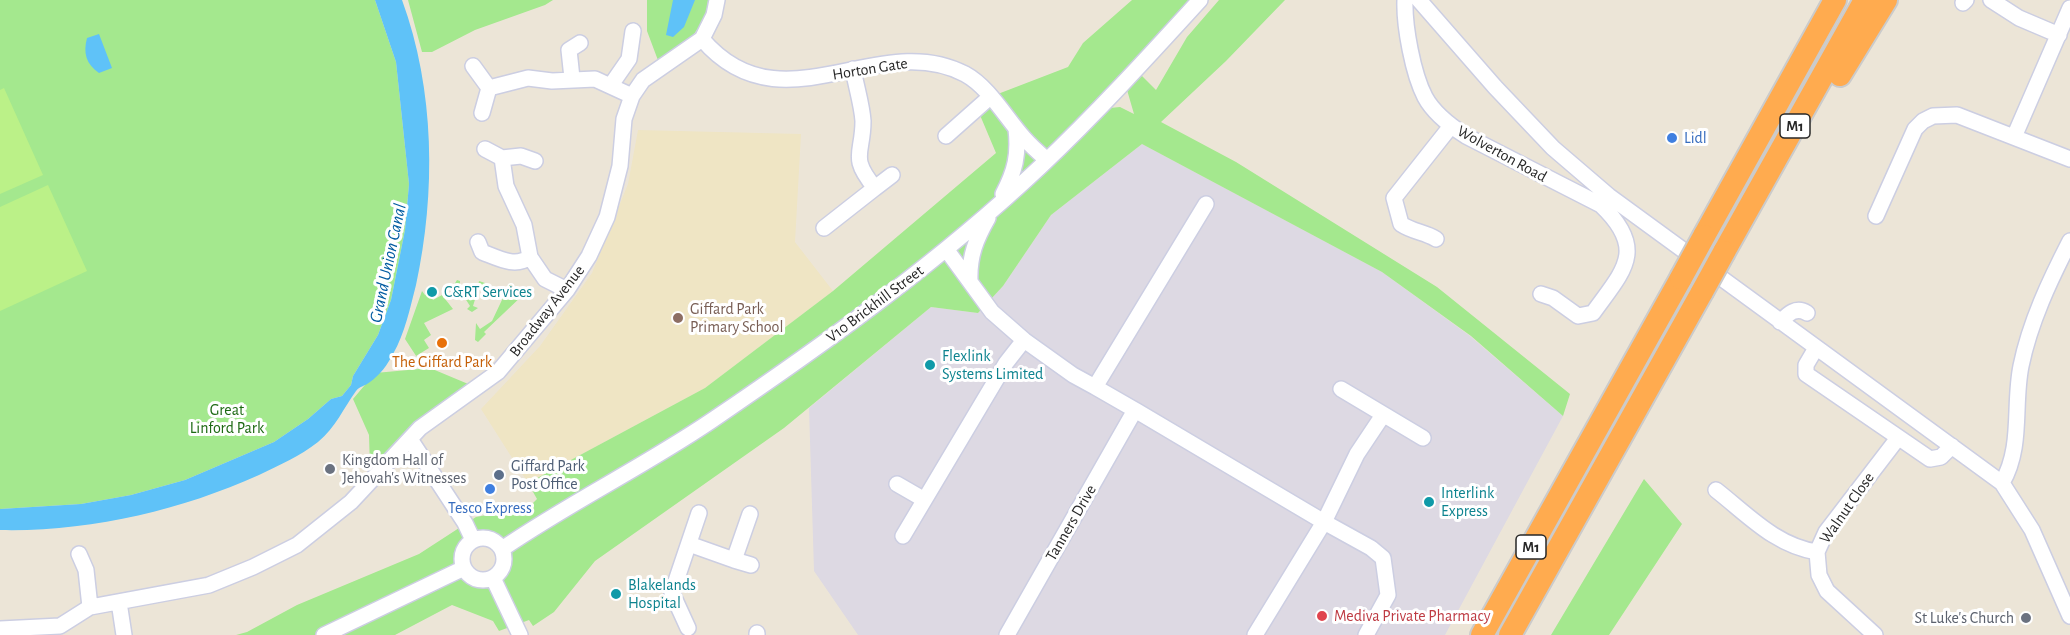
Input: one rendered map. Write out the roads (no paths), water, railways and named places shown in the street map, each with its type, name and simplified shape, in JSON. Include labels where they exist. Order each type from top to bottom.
[{"type":"highway","points":[[1730,188],[1817,0]]},
{"type":"highway","name":"M1","points":[[1482,635],[1835,0]]},
{"type":"highway","name":"M1","points":[[1510,635],[1865,0]]},
{"type":"highway","points":[[1752,201],[1820,108],[1886,0]]},
{"type":"street","points":[[702,39],[714,15],[717,0]]},
{"type":"street","name":"V10 Brickhill Street","points":[[502,549],[550,516],[708,423],[828,340],[946,249],[1047,160],[1099,110],[1200,0]]},
{"type":"street","name":"Wolverton Road","points":[[1405,0],[1413,58],[1425,98],[1451,126],[1496,152],[1605,201],[1780,322],[2002,483],[2031,530],[2070,616]]},
{"type":"street","name":"Wolverton Road","points":[[1419,0],[1495,87],[1605,201]]},
{"type":"street","points":[[1991,0],[2019,18],[2059,35]]},
{"type":"street","points":[[2014,137],[2070,8]]},
{"type":"street","points":[[611,85],[629,59],[633,31]]},
{"type":"street","name":"Horton Gate","points":[[702,39],[712,50],[737,68],[766,78],[794,81],[854,69],[913,61],[946,66],[967,75],[1047,160]]},
{"type":"street","name":"Broadway Avenue","points":[[90,607],[209,585],[253,567],[297,545],[351,502],[420,428],[498,372],[567,291],[589,256],[607,218],[620,166],[624,118],[632,96],[643,80],[702,39]]},
{"type":"street","points":[[572,78],[569,50],[580,43]]},
{"type":"street","points":[[473,66],[489,88]]},
{"type":"street","points":[[854,69],[863,122],[857,153],[862,172],[875,188]]},
{"type":"street","points":[[489,88],[528,78],[552,81],[572,78],[595,79],[632,96]]},
{"type":"street","points":[[482,113],[489,88]]},
{"type":"street","points":[[946,136],[990,97]]},
{"type":"street","points":[[1875,216],[1915,129],[1923,120],[1945,114],[1957,115],[2070,159]]},
{"type":"street","points":[[1436,239],[1427,234],[1414,232],[1401,224],[1394,198],[1451,126]]},
{"type":"street","points":[[970,281],[969,262],[976,239],[1015,171],[1019,150],[1016,128]]},
{"type":"street","points":[[485,149],[502,158],[521,156],[535,162]]},
{"type":"street","points":[[502,158],[506,186],[524,225],[530,257],[545,279],[567,291]]},
{"type":"street","points":[[824,228],[892,175]]},
{"type":"street","points":[[1541,294],[1553,298],[1578,316],[1593,313],[1627,266],[1628,245],[1609,213],[1605,201]]},
{"type":"street","points":[[1095,387],[1206,204]]},
{"type":"street","points":[[2002,483],[2012,466],[2015,453],[2015,404],[2021,364],[2037,314],[2070,241]]},
{"type":"street","points":[[478,242],[482,252],[506,262],[523,262],[530,257]]},
{"type":"street","points":[[946,249],[992,312],[1024,340],[1073,375],[1371,548],[1383,558],[1388,596],[1366,635]]},
{"type":"street","points":[[1780,322],[1791,311],[1802,310],[1808,313]]},
{"type":"street","points":[[903,536],[1006,363],[1024,340]]},
{"type":"street","points":[[1816,348],[1806,365],[1806,374],[1930,459],[1941,457],[1952,446]]},
{"type":"street","points":[[1341,388],[1423,438]]},
{"type":"street","name":"Tanners Drive","points":[[1007,635],[1135,410]]},
{"type":"street","points":[[1255,635],[1324,522],[1357,454],[1383,415]]},
{"type":"street","name":"Walnut Close","points":[[1875,635],[1827,591],[1819,575],[1817,552],[1826,532],[1898,438]]},
{"type":"street","points":[[410,439],[465,523],[472,540]]},
{"type":"street","points":[[897,484],[923,499]]},
{"type":"street","points":[[1716,490],[1737,499],[1776,538],[1798,550],[1817,552]]},
{"type":"street","points":[[673,635],[689,631],[672,593],[699,513]]},
{"type":"street","points":[[734,560],[750,514]]},
{"type":"street","points":[[489,539],[502,549],[504,565],[493,578],[479,580],[472,577],[464,568],[463,552],[472,540],[489,539]]},
{"type":"street","points":[[689,544],[751,565]]},
{"type":"street","points":[[0,629],[60,626],[90,607],[86,570],[79,554]]},
{"type":"street","points":[[324,635],[464,568]]},
{"type":"street","points":[[493,578],[520,635]]},
{"type":"street","points":[[119,602],[124,635]]},
{"type":"water","points":[[375,0],[402,0],[421,70],[429,142],[427,214],[416,285],[401,338],[386,365],[374,379],[356,391],[335,424],[318,442],[297,456],[229,488],[165,509],[100,523],[33,530],[0,530],[0,509],[81,504],[131,495],[185,480],[274,442],[308,419],[331,399],[342,396],[351,385],[353,376],[378,335],[391,300],[405,230],[409,184],[396,62]]},
{"type":"water","points":[[673,0],[695,0],[684,27],[673,37],[666,35]]},
{"type":"water","points":[[99,34],[112,68],[99,73],[88,62],[85,49],[87,38]]},
{"type":"place","name":"Lidl","points":[[1672,138]]},
{"type":"place","name":"C&RT Services","points":[[432,292]]},
{"type":"place","name":"Giffard Park Primary School","points":[[678,318]]},
{"type":"place","name":"The Giffard Park","points":[[442,343]]},
{"type":"place","name":"Flexlink Systems Limited","points":[[930,365]]},
{"type":"place","name":"Kingdom Hall of Jehovah's Witnesses","points":[[330,469]]},
{"type":"place","name":"Giffard Park Post Office","points":[[499,475]]},
{"type":"place","name":"Tesco Express","points":[[490,489]]},
{"type":"place","name":"Interlink Express","points":[[1429,502]]},
{"type":"place","name":"Blakelands Hospital","points":[[616,594]]},
{"type":"place","name":"Mediva Private Pharmacy","points":[[1322,616]]},
{"type":"place","name":"St Luke's Church","points":[[2026,618]]},
{"type":"water label","name":"Grand Union Canal","points":[[388,263]]},
{"type":"park label","name":"Great Linford Park","points":[[227,419]]}]
